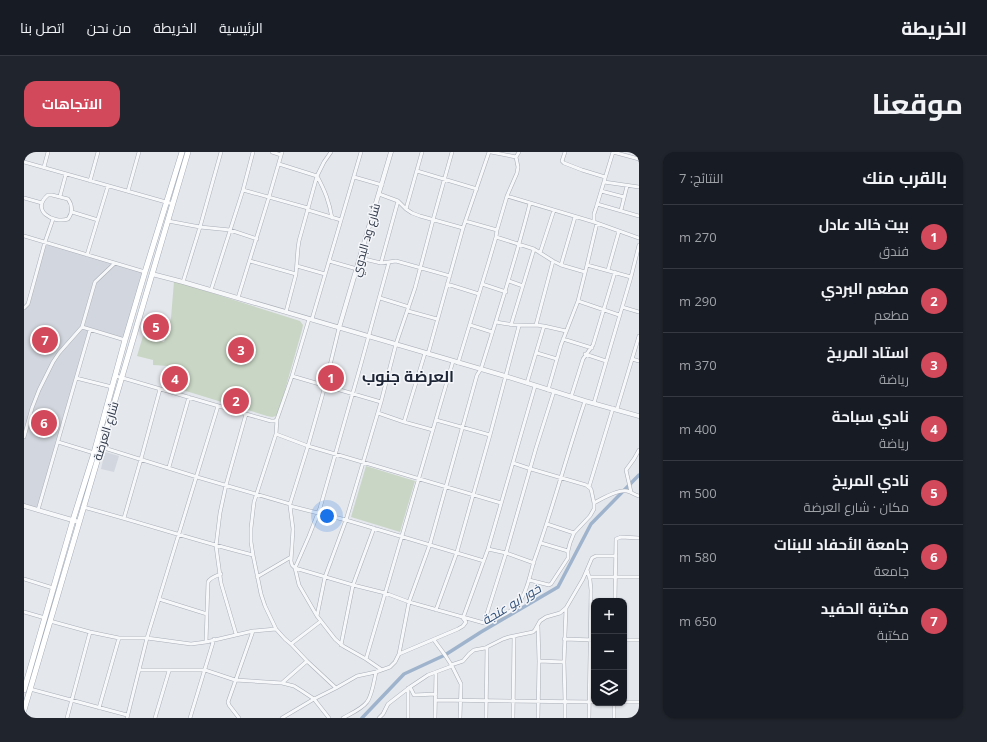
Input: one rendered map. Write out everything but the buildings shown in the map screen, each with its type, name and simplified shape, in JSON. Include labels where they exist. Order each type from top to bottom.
[{"type":"main road","name":"شارع العرضة","points":[[24,710],[26,688],[84,507],[168,221],[170,204],[182,152]]},
{"type":"main road","name":"شارع العرضة","points":[[47,619],[53,588],[94,453],[145,272],[188,152]]},
{"type":"street","points":[[44,168],[48,152]]},
{"type":"street","points":[[90,181],[98,152]]},
{"type":"street","points":[[128,191],[139,152]]},
{"type":"street","points":[[183,282],[200,227],[220,152]]},
{"type":"street","points":[[211,290],[253,152]]},
{"type":"street","points":[[238,298],[279,164],[281,153],[272,152]]},
{"type":"street","points":[[286,312],[296,274],[298,248],[317,176],[331,152]]},
{"type":"street","points":[[336,688],[276,629],[265,606],[257,578],[252,555],[250,528],[257,494],[276,434],[277,419],[329,262],[361,152]]},
{"type":"street","name":"شارع ود البدوي","points":[[339,328],[391,152]]},
{"type":"street","points":[[406,209],[422,152]]},
{"type":"street","points":[[317,616],[325,577],[346,520],[378,413],[396,344],[408,311],[452,152]]},
{"type":"street","points":[[404,422],[438,319],[465,221],[490,152],[516,157]]},
{"type":"street","points":[[458,363],[480,294],[507,196],[517,173],[518,167],[516,157],[519,152]]},
{"type":"street","points":[[564,152],[562,161],[564,163],[605,177]]},
{"type":"street","points":[[548,390],[566,331],[578,301],[596,223],[594,214],[612,152],[639,159]]},
{"type":"street","points":[[24,168],[25,162],[170,204]]},
{"type":"street","points":[[279,164],[317,176],[326,192],[332,218]]},
{"type":"street","points":[[417,171],[477,189]]},
{"type":"street","points":[[60,196],[66,174]]},
{"type":"street","points":[[354,177],[382,185]]},
{"type":"street","points":[[604,182],[639,187]]},
{"type":"street","points":[[88,255],[108,186]]},
{"type":"street","points":[[621,210],[627,186]]},
{"type":"street","points":[[242,190],[341,220]]},
{"type":"street","points":[[601,191],[624,197]]},
{"type":"street","points":[[379,194],[398,201],[412,213],[463,228]]},
{"type":"street","points":[[48,195],[60,196],[68,199],[72,207],[72,212],[68,219],[53,219],[44,214],[42,202],[48,195]]},
{"type":"street","points":[[507,196],[596,223],[639,238]]},
{"type":"street","points":[[24,198],[42,202]]},
{"type":"street","points":[[381,263],[398,201]]},
{"type":"street","points":[[282,718],[357,676],[390,667],[394,664],[399,654],[409,602],[430,544],[477,375],[481,369],[506,292],[530,203]]},
{"type":"street","points":[[597,204],[639,216]]},
{"type":"street","points":[[540,253],[554,210]]},
{"type":"street","points":[[72,212],[98,220]]},
{"type":"street","points":[[561,265],[575,217]]},
{"type":"street","points":[[24,308],[28,304],[53,219]]},
{"type":"street","points":[[168,221],[200,227],[230,230],[257,239]]},
{"type":"street","points":[[465,221],[497,230]]},
{"type":"street","points":[[608,270],[619,231]]},
{"type":"street","points":[[24,236],[145,272]]},
{"type":"street","points":[[496,237],[520,244],[561,265],[585,272]]},
{"type":"street","points":[[594,403],[638,255],[639,245]]},
{"type":"street","points":[[511,325],[534,250]]},
{"type":"street","points":[[360,258],[381,263],[396,261],[450,276]]},
{"type":"street","points":[[250,261],[296,274]]},
{"type":"street","points":[[536,325],[553,261]]},
{"type":"street","points":[[329,262],[357,269]]},
{"type":"street","points":[[295,568],[318,512],[336,454],[389,262]]},
{"type":"street","points":[[24,437],[32,408],[53,362],[82,327],[95,282],[115,263]]},
{"type":"street","points":[[587,265],[631,277]]},
{"type":"street","points":[[297,266],[325,274]]},
{"type":"street","points":[[572,397],[585,354],[592,348],[615,272]]},
{"type":"street","points":[[152,274],[639,416]]},
{"type":"street","points":[[509,281],[523,286]]},
{"type":"street","points":[[447,284],[480,294]]},
{"type":"street","points":[[482,284],[506,292]]},
{"type":"street","points":[[380,298],[409,306]]},
{"type":"street","points":[[578,301],[619,315]]},
{"type":"street","points":[[622,307],[639,312]]},
{"type":"street","points":[[408,311],[438,319]]},
{"type":"street","points":[[496,322],[519,326],[544,326],[566,331]]},
{"type":"street","points":[[470,325],[492,332]]},
{"type":"street","points":[[436,610],[457,552],[519,326]]},
{"type":"street","points":[[527,383],[544,326]]},
{"type":"street","points":[[82,327],[125,340]]},
{"type":"street","points":[[339,328],[325,386],[290,505],[293,529],[291,557],[292,565],[295,568],[299,585],[317,616],[335,639],[341,645],[382,670]]},
{"type":"street","points":[[38,510],[90,330]]},
{"type":"street","points":[[589,487],[639,336]]},
{"type":"street","points":[[564,339],[592,348]]},
{"type":"street","points":[[536,353],[557,359]]},
{"type":"street","points":[[585,354],[606,360]]},
{"type":"street","points":[[632,359],[639,361]]},
{"type":"street","points":[[366,659],[453,361]]},
{"type":"street","points":[[116,376],[271,421],[275,421],[277,419]]},
{"type":"street","points":[[292,376],[381,402]]},
{"type":"street","points":[[76,378],[112,387]]},
{"type":"street","points":[[399,654],[434,640],[463,626],[466,622],[463,618],[488,549],[535,386]]},
{"type":"street","points":[[124,518],[160,389]]},
{"type":"street","points":[[484,623],[554,391]]},
{"type":"street","points":[[168,467],[189,397]]},
{"type":"street","points":[[295,568],[385,593],[409,602],[463,618],[484,623],[493,620],[513,608],[520,600],[529,580],[585,401]]},
{"type":"street","points":[[26,688],[128,717],[147,638],[218,406]]},
{"type":"street","points":[[378,413],[433,430]]},
{"type":"street","points":[[236,634],[221,583],[221,574],[216,546],[221,507],[226,485],[246,414]]},
{"type":"street","points":[[436,420],[490,435]]},
{"type":"street","points":[[276,434],[308,446],[501,503]]},
{"type":"street","points":[[58,442],[94,453]]},
{"type":"street","points":[[101,447],[290,505],[484,560]]},
{"type":"street","points":[[631,492],[626,470],[639,450]]},
{"type":"street","points":[[513,463],[589,487],[591,489],[594,503],[594,509],[590,516],[574,533],[568,551],[568,558],[554,581],[549,585],[529,580]]},
{"type":"street","points":[[594,503],[600,499],[622,491],[631,492],[639,496]]},
{"type":"street","points":[[24,506],[79,522]]},
{"type":"street","points":[[84,507],[216,546],[252,555]]},
{"type":"street","points":[[547,524],[574,533]]},
{"type":"street","points":[[341,645],[353,585],[374,528]]},
{"type":"street","points":[[615,598],[616,539],[639,538]]},
{"type":"street","points":[[541,543],[568,551]]},
{"type":"street","points":[[488,549],[506,553],[534,563]]},
{"type":"street","points":[[379,718],[383,714],[388,704],[425,677],[463,660],[474,650],[487,647],[503,639],[533,632],[540,621],[546,617],[560,613],[566,608],[583,579],[590,559],[594,556],[616,556]]},
{"type":"street","points":[[257,578],[291,557]]},
{"type":"street","points":[[587,570],[591,590],[592,634]]},
{"type":"street","points":[[206,642],[208,582],[209,579],[221,574]]},
{"type":"street","points":[[589,577],[639,577]]},
{"type":"street","points":[[24,579],[53,588]]},
{"type":"street","points":[[159,599],[207,614]]},
{"type":"street","points":[[565,718],[564,639],[566,608]]},
{"type":"street","points":[[24,612],[90,632],[119,638],[147,638],[191,644],[206,642],[236,634],[276,629]]},
{"type":"street","points":[[291,644],[321,621]]},
{"type":"street","points":[[538,625],[538,718]]},
{"type":"street","points":[[239,718],[229,706],[228,702],[253,631]]},
{"type":"street","points":[[67,718],[90,632]]},
{"type":"street","points":[[513,718],[512,701],[514,636]]},
{"type":"street","points":[[99,708],[119,638]]},
{"type":"street","points":[[190,718],[214,639]]},
{"type":"street","points":[[564,639],[591,640]]},
{"type":"street","points":[[434,640],[461,684],[460,718]]},
{"type":"street","points":[[627,640],[639,640]]},
{"type":"street","points":[[486,718],[487,647]]},
{"type":"street","points":[[282,683],[307,661]]},
{"type":"street","points":[[539,661],[564,662]]},
{"type":"street","points":[[589,718],[591,661]]},
{"type":"street","points":[[140,670],[205,670],[235,680],[282,683],[297,688],[314,699],[329,718]]},
{"type":"street","points":[[155,718],[169,671]]},
{"type":"street","points":[[343,718],[367,702],[376,672]]},
{"type":"street","points":[[435,718],[436,672]]},
{"type":"street","points":[[409,688],[414,695],[436,694]]},
{"type":"street","points":[[408,718],[409,688]]},
{"type":"street","points":[[436,700],[589,702]]},
{"type":"street","points":[[627,702],[639,702]]},
{"type":"street","points":[[614,706],[614,718]]},
{"type":"shaded area","points":[[45,242],[145,272],[125,340],[91,330],[38,510],[24,506],[24,307],[28,303]]},
{"type":"shaded area","points":[[105,452],[119,456],[114,472],[101,469]]},
{"type":"green space","points":[[174,281],[300,321],[303,325],[302,330],[279,411],[276,416],[267,416],[163,384],[168,366],[153,365],[153,360],[137,356],[143,336],[164,342],[171,318]]},
{"type":"green space","points":[[366,466],[415,481],[400,532],[351,517]]},
{"type":"waterway","name":"خور ابو عنجة","points":[[362,718],[404,674],[445,655],[558,587],[591,524],[639,475]]},
{"type":"place","name":"نادي المريخ","points":[[156,327]]},
{"type":"place","name":"مكتبة الحفيد","points":[[45,340]]},
{"type":"place","name":"استاد المريخ","points":[[241,350]]},
{"type":"place","name":"بيت خالد عادل","points":[[331,378]]},
{"type":"place","name":"نادي سباحة","points":[[175,379]]},
{"type":"place","name":"مطعم البردي","points":[[236,401]]},
{"type":"place","name":"جامعة الأحفاد للبنات","points":[[44,423]]},
{"type":"district","name":"العرضة جنوب","points":[[408,376]]}]
